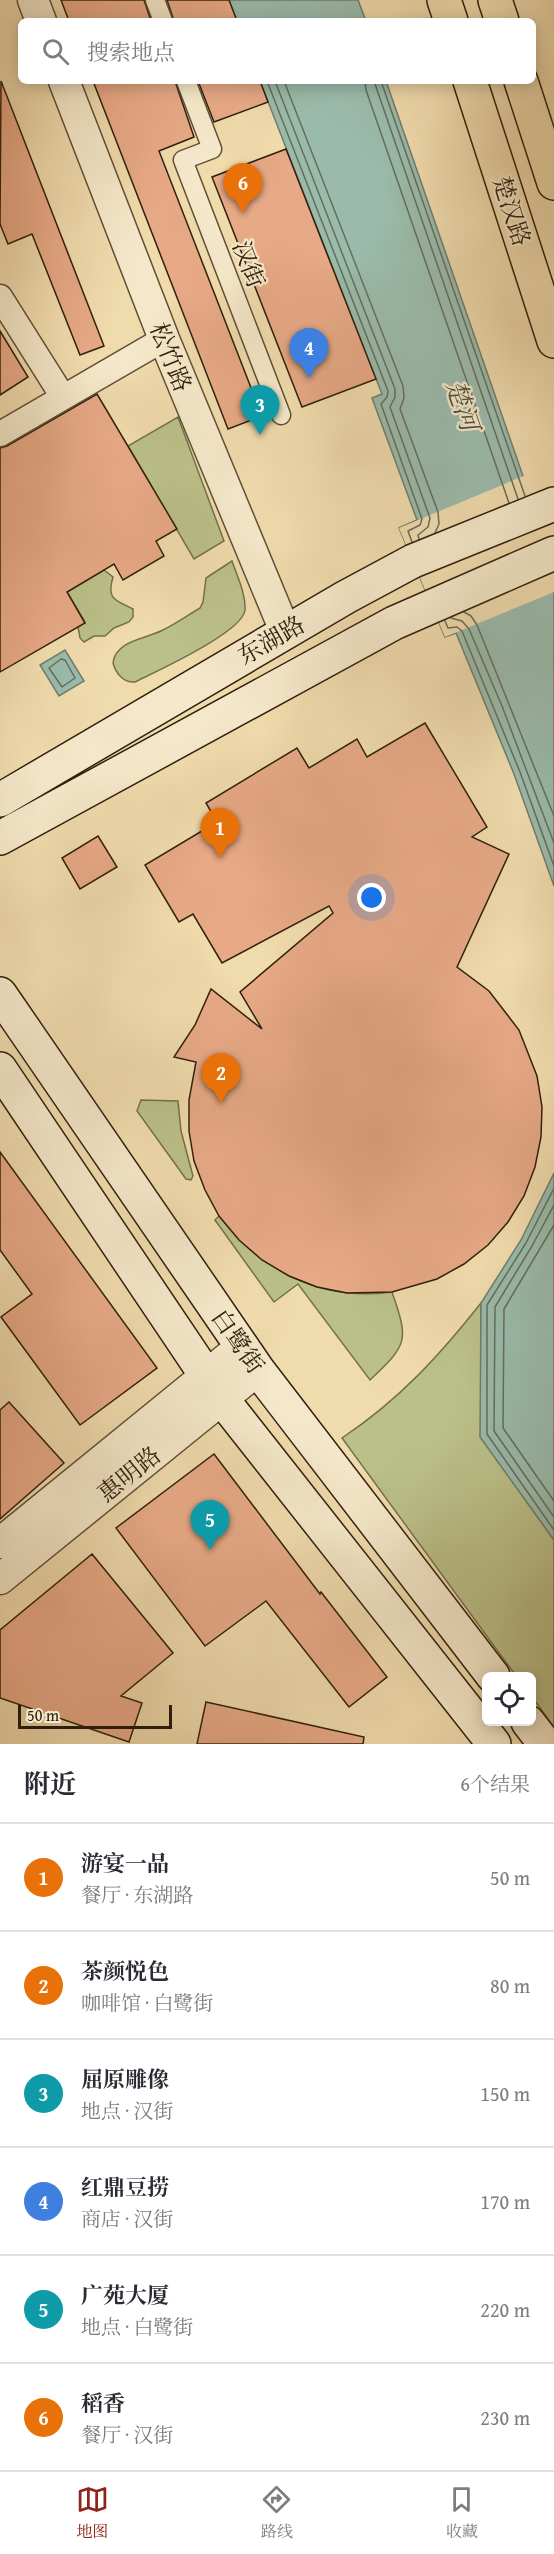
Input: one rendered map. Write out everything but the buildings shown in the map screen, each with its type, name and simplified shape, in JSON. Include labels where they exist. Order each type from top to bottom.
[{"type":"main road","points":[[444,0],[450,18]]},
{"type":"main road","points":[[495,0],[501,18]]},
{"type":"main road","name":"楚汉路","points":[[471,84],[554,341]]},
{"type":"main road","name":"楚汉路","points":[[522,84],[554,183]]},
{"type":"main road","name":"东湖路","points":[[0,800],[285,632],[413,561],[554,504]]},
{"type":"main road","name":"东湖路","points":[[0,838],[289,678],[432,606],[554,553]]},
{"type":"main road","name":"白鹭街","points":[[0,994],[250,1359],[489,1672]]},
{"type":"main road","name":"白鹭街","points":[[0,1069],[214,1387],[494,1744]]},
{"type":"main road","points":[[531,1726],[545,1744]]},
{"type":"street","points":[[33,0],[40,18]]},
{"type":"street","points":[[155,0],[162,18]]},
{"type":"street","name":"松竹路","points":[[65,84],[164,339],[285,632]]},
{"type":"street","name":"汉街","points":[[187,84],[212,149],[183,160],[281,416]]},
{"type":"street","points":[[0,297],[63,397]]},
{"type":"street","points":[[0,434],[164,339]]},
{"type":"street","name":"惠明路","points":[[0,1543],[250,1359]]},
{"type":"street","name":"惠明路","points":[[0,1579],[214,1387]]},
{"type":"green space","points":[[178,417],[224,541],[194,559],[128,446]]},
{"type":"green space","points":[[232,561],[244,598],[245,610],[241,619],[215,640],[135,682],[121,677],[113,663],[120,649],[133,641],[168,628],[200,608],[206,578]]},
{"type":"green space","points":[[104,570],[113,577],[112,595],[117,601],[133,609],[133,617],[129,622],[114,628],[105,636],[94,636],[84,642],[80,638],[78,627],[85,622],[67,592]]},
{"type":"green space","points":[[141,1100],[178,1101],[181,1131],[193,1176],[191,1180],[186,1179],[137,1111]]},
{"type":"green space","points":[[219,1216],[255,1252],[274,1267],[295,1278],[317,1287],[340,1292],[365,1294],[392,1292],[403,1332],[402,1341],[392,1358],[370,1380],[298,1284],[274,1302],[215,1220]]},
{"type":"green space","points":[[481,1303],[481,1437],[554,1540],[554,1727],[536,1702],[536,1672],[513,1672],[342,1438],[400,1393],[450,1341]]},
{"type":"water","points":[[229,0],[358,0],[365,18],[236,18]]},
{"type":"water","name":"楚河","points":[[261,84],[387,84],[523,476],[554,556],[554,886],[514,774],[456,633],[445,637],[399,528],[417,520],[372,398],[382,394]]},
{"type":"water","points":[[65,650],[84,681],[59,696],[40,665]]},
{"type":"water","points":[[554,1173],[554,1540],[480,1437],[481,1303],[521,1240]]},
{"type":"pier","points":[[526,475],[554,548],[554,592],[445,637],[399,528]]},
{"type":"place","name":"稻香","points":[[243,213]]},
{"type":"place","name":"红鼎豆捞","points":[[309,378]]},
{"type":"place","name":"屈原雕像","points":[[260,435]]},
{"type":"place","name":"游宴一品","points":[[220,858]]},
{"type":"place","name":"茶颜悦色","points":[[221,1103]]},
{"type":"place","name":"广苑大厦","points":[[210,1550]]}]
